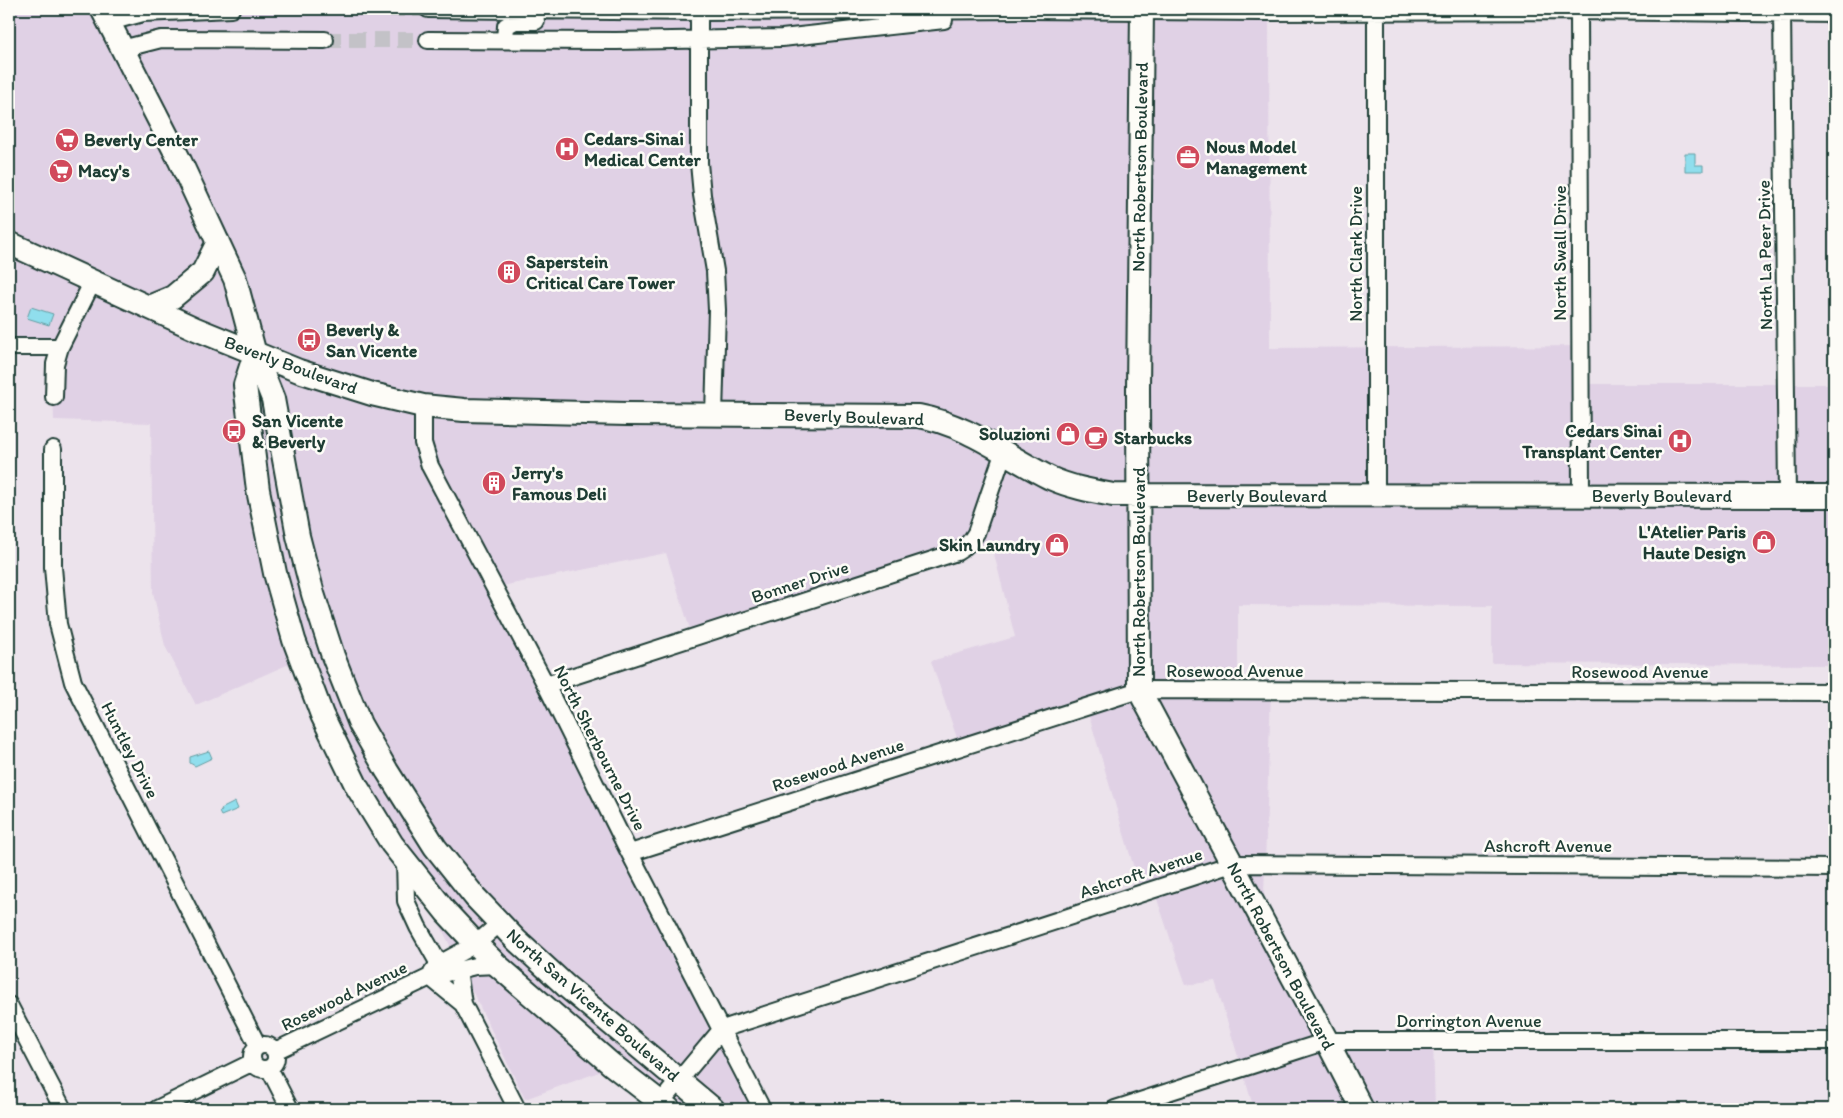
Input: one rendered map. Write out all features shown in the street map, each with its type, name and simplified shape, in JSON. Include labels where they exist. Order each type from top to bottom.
[{"type":"main road","name":"North Robertson Boulevard","points":[[1142,10],[1139,690],[1362,1109]]},
{"type":"main road","points":[[105,15],[180,161],[218,242],[234,279],[255,354]]},
{"type":"main road","points":[[149,307],[174,297],[204,272],[218,242]]},
{"type":"main road","name":"Beverly Boulevard","points":[[9,243],[255,354],[312,376],[372,394],[423,406],[472,410],[919,416],[937,419],[954,426],[1069,486],[1113,495],[1834,496]]},
{"type":"main road","name":"North San Vicente Boulevard","points":[[255,354],[245,385],[258,490],[275,573],[294,640],[322,715],[357,787],[392,844],[446,912],[476,944],[497,965],[611,1064],[665,1106]]},
{"type":"main road","name":"North San Vicente Boulevard","points":[[255,354],[273,399],[298,536],[312,594],[333,656],[360,724],[387,772],[435,847],[475,897],[500,923],[566,986],[713,1109]]},
{"type":"street","points":[[105,15],[232,9]]},
{"type":"street","points":[[428,9],[553,11],[1579,10],[1782,11],[1834,14]]},
{"type":"street","points":[[698,10],[699,163],[702,195],[715,271],[717,310],[714,414]]},
{"type":"street","points":[[428,40],[698,40],[782,38],[1028,10]]},
{"type":"street","name":"North Clark Drive","points":[[1376,10],[1376,496]]},
{"type":"street","name":"North Swall Drive","points":[[1579,10],[1581,496]]},
{"type":"street","points":[[505,40],[506,26],[515,21],[536,21],[553,11]]},
{"type":"street","name":"North La Peer Drive","points":[[1782,11],[1787,496]]},
{"type":"street","points":[[122,49],[161,40],[325,40]]},
{"type":"street","points":[[54,397],[55,364],[60,347],[93,281]]},
{"type":"street","points":[[9,347],[60,347]]},
{"type":"street","name":"North Sherbourne Drive","points":[[423,406],[423,443],[430,466],[546,685],[760,1105]]},
{"type":"street","name":"Huntley Drive","points":[[53,449],[54,586],[58,624],[73,682],[255,1054]]},
{"type":"street","name":"Bonner Drive","points":[[546,685],[966,548],[976,533],[1004,451]]},
{"type":"street","name":"Rosewood Avenue","points":[[630,853],[1139,690],[1834,692]]},
{"type":"street","points":[[405,860],[406,901],[434,970],[463,1004],[517,1109]]},
{"type":"street","name":"Ashcroft Avenue","points":[[722,1029],[1232,864],[1834,868]]},
{"type":"street","name":"Rosewood Avenue","points":[[275,1051],[434,970],[476,944],[500,923]]},
{"type":"street","name":"Rosewood Avenue","points":[[434,970],[458,970],[475,966],[497,965]]},
{"type":"street","points":[[458,970],[463,1004]]},
{"type":"street","points":[[9,1006],[62,1109]]},
{"type":"street","points":[[665,1106],[680,1082],[722,1029]]},
{"type":"street","name":"Dorrington Avenue","points":[[1115,1109],[1327,1041],[1834,1041]]},
{"type":"street","points":[[157,1109],[255,1054],[265,1044],[275,1051],[275,1062],[269,1068],[261,1068],[255,1054]]},
{"type":"street","points":[[269,1068],[290,1109]]},
{"type":"shaded area","points":[[9,9],[1269,9],[1270,348],[1587,346],[1585,384],[1834,384],[1834,665],[1492,663],[1492,606],[1238,605],[1238,692],[1271,691],[1263,922],[1328,1042],[1433,1041],[1435,1109],[1254,1109],[1215,981],[1186,985],[1155,893],[1142,895],[1087,709],[959,744],[931,661],[1015,637],[992,546],[694,642],[666,553],[492,588],[757,1109],[657,1109],[632,1060],[525,1099],[419,882],[362,773],[305,657],[196,705],[165,646],[153,592],[151,423],[54,420],[51,343],[9,345]]},
{"type":"water","points":[[1685,153],[1695,153],[1695,165],[1703,165],[1703,171],[1685,171]]},
{"type":"water","points":[[31,307],[53,314],[49,325],[27,318]]},
{"type":"water","points":[[209,751],[212,758],[195,766],[190,763],[190,757]]},
{"type":"water","points":[[235,802],[238,809],[221,816],[219,812],[222,811],[221,809]]},
{"type":"tunnel","points":[[389,9],[428,9]]},
{"type":"tunnel","points":[[325,40],[428,40]]},
{"type":"place","name":"Beverly Center","points":[[67,140]]},
{"type":"place","name":"Cedars-Sinai Medical Center","points":[[567,149]]},
{"type":"place","name":"Nous Model Management","points":[[1188,157]]},
{"type":"place","name":"Macy's","points":[[61,171]]},
{"type":"place","name":"Saperstein Critical Care Tower","points":[[509,272]]},
{"type":"place","name":"Beverly & San Vicente","points":[[309,340]]},
{"type":"place","name":"San Vicente & Beverly","points":[[234,431]]},
{"type":"place","name":"Soluzioni","points":[[1068,434]]},
{"type":"place","name":"Starbucks","points":[[1096,438]]},
{"type":"place","name":"Cedars Sinai Transplant Center","points":[[1680,441]]},
{"type":"place","name":"Jerry's Famous Deli","points":[[494,483]]},
{"type":"place","name":"L'Atelier Paris Haute Design","points":[[1764,542]]},
{"type":"place","name":"Skin Laundry","points":[[1057,545]]}]
